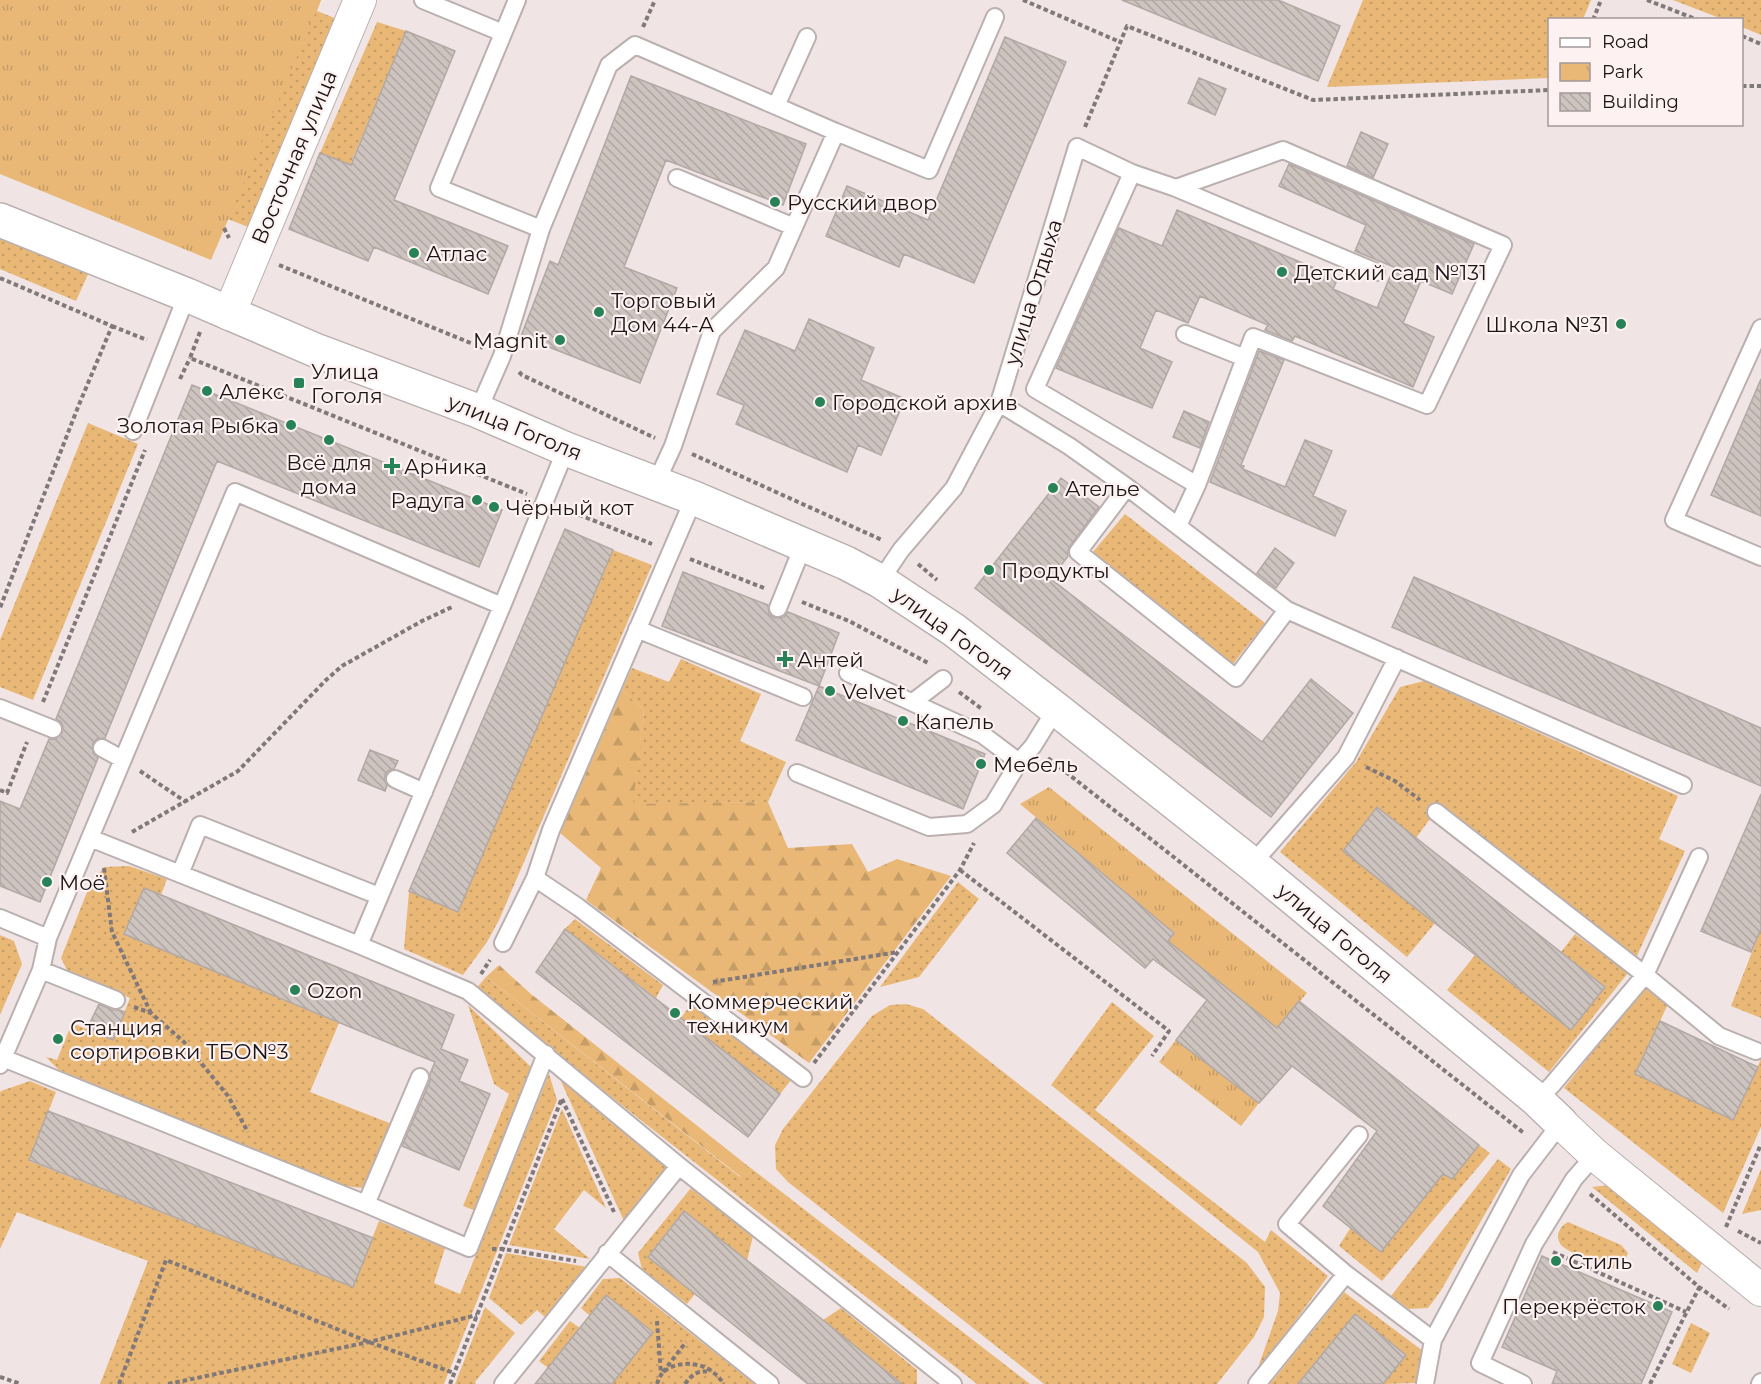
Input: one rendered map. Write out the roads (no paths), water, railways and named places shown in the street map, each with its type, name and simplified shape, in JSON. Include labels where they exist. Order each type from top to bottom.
[{"type":"street","name":"Восточная улица","points":[[229,314],[360,0]]},
{"type":"street","name":"улица Гоголя","points":[[0,220],[188,295],[315,350],[478,411],[694,498],[846,563],[880,581],[954,630],[1252,864],[1537,1100],[1595,1155],[1715,1254],[1758,1281]]},
{"type":"lane","points":[[423,0],[503,33]]},
{"type":"lane","points":[[517,0],[440,188],[541,229]]},
{"type":"lane","points":[[478,411],[502,356],[541,229],[609,65],[635,45],[929,170],[995,16]]},
{"type":"lane","points":[[776,106],[807,37]]},
{"type":"lane","points":[[656,483],[673,446],[712,332],[776,268],[836,132]]},
{"type":"lane","name":"улица Отдыха","points":[[880,581],[901,550],[954,488],[999,403],[1077,147],[1132,173]]},
{"type":"lane","points":[[1176,188],[1282,150],[1503,245],[1427,405],[1253,337],[1197,485],[1178,526]]},
{"type":"lane","points":[[1197,485],[1035,389],[1132,173],[1176,188],[1376,272]]},
{"type":"lane","points":[[677,178],[794,226]]},
{"type":"lane","points":[[133,431],[188,295]]},
{"type":"lane","points":[[1761,327],[1674,520],[1761,557]]},
{"type":"lane","points":[[1185,334],[1245,358]]},
{"type":"lane","points":[[999,403],[1069,446],[1127,487],[1287,610],[1683,785]]},
{"type":"lane","points":[[359,945],[566,448]]},
{"type":"lane","points":[[1127,487],[1078,552],[1236,678],[1287,610]]},
{"type":"lane","points":[[502,606],[235,492],[48,938],[41,970],[1,1061],[266,1164],[469,1248],[546,1054]]},
{"type":"lane","points":[[502,943],[535,878],[551,830],[694,498]]},
{"type":"lane","points":[[778,609],[802,546]]},
{"type":"lane","points":[[637,629],[803,697]]},
{"type":"lane","points":[[1252,864],[1346,757],[1397,658]]},
{"type":"lane","points":[[848,673],[983,735],[1019,762]]},
{"type":"lane","points":[[913,702],[943,680]]},
{"type":"lane","points":[[0,708],[52,729]]},
{"type":"lane","points":[[798,773],[929,827],[967,824],[993,805],[1019,762],[1033,746],[1056,709]]},
{"type":"lane","points":[[102,748],[122,759]]},
{"type":"lane","points":[[395,779],[424,792]]},
{"type":"lane","points":[[1436,812],[1645,975],[1719,1036],[1756,1051]]},
{"type":"lane","points":[[180,874],[200,825],[379,896]]},
{"type":"lane","points":[[90,838],[468,991],[942,1381]]},
{"type":"lane","points":[[1537,1100],[1645,975],[1699,857]]},
{"type":"lane","points":[[535,878],[578,907],[803,1078]]},
{"type":"lane","points":[[0,918],[48,938]]},
{"type":"lane","points":[[41,970],[116,1000]]},
{"type":"lane","points":[[366,1204],[420,1077]]},
{"type":"lane","points":[[1425,1384],[1433,1340],[1521,1175],[1561,1123]]},
{"type":"lane","points":[[1359,1135],[1287,1224],[1346,1274],[1433,1340]]},
{"type":"lane","points":[[1522,1384],[1480,1363],[1534,1244],[1574,1179],[1595,1155]]},
{"type":"lane","points":[[503,1384],[679,1166]]},
{"type":"lane","points":[[603,1259],[653,1290],[771,1384]]},
{"type":"lane","points":[[1257,1384],[1346,1274]]},
{"type":"place","name":"Русский двор","points":[[775,202]]},
{"type":"place","name":"Атлас","points":[[414,253]]},
{"type":"place","name":"Детский сад №131","points":[[1282,272]]},
{"type":"place","name":"Торговый Дом 44-А","points":[[599,312]]},
{"type":"place","name":"Школа №31","points":[[1621,324]]},
{"type":"place","name":"Magnit","points":[[560,340]]},
{"type":"place","name":"Улица Гоголя","points":[[299,383]]},
{"type":"place","name":"Алекс","points":[[207,391]]},
{"type":"place","name":"Городской архив","points":[[820,402]]},
{"type":"place","name":"Золотая Рыбка","points":[[291,425]]},
{"type":"place","name":"Всё для дома","points":[[329,440]]},
{"type":"place","name":"Арника","points":[[392,466]]},
{"type":"place","name":"Ателье","points":[[1053,488]]},
{"type":"place","name":"Радуга","points":[[477,500]]},
{"type":"place","name":"Чёрный кот","points":[[494,507]]},
{"type":"place","name":"Продукты","points":[[989,570]]},
{"type":"place","name":"Антей","points":[[785,659]]},
{"type":"place","name":"Velvet","points":[[830,691]]},
{"type":"place","name":"Капель","points":[[903,721]]},
{"type":"place","name":"Мебель","points":[[981,764]]},
{"type":"place","name":"Моё","points":[[47,882]]},
{"type":"place","name":"Ozon","points":[[295,990]]},
{"type":"place","name":"Коммерческий техникум","points":[[675,1013]]},
{"type":"place","name":"Станция сортировки ТБО№3","points":[[58,1039]]},
{"type":"place","name":"Стиль","points":[[1556,1261]]},
{"type":"place","name":"Перекрёсток","points":[[1658,1306]]}]
